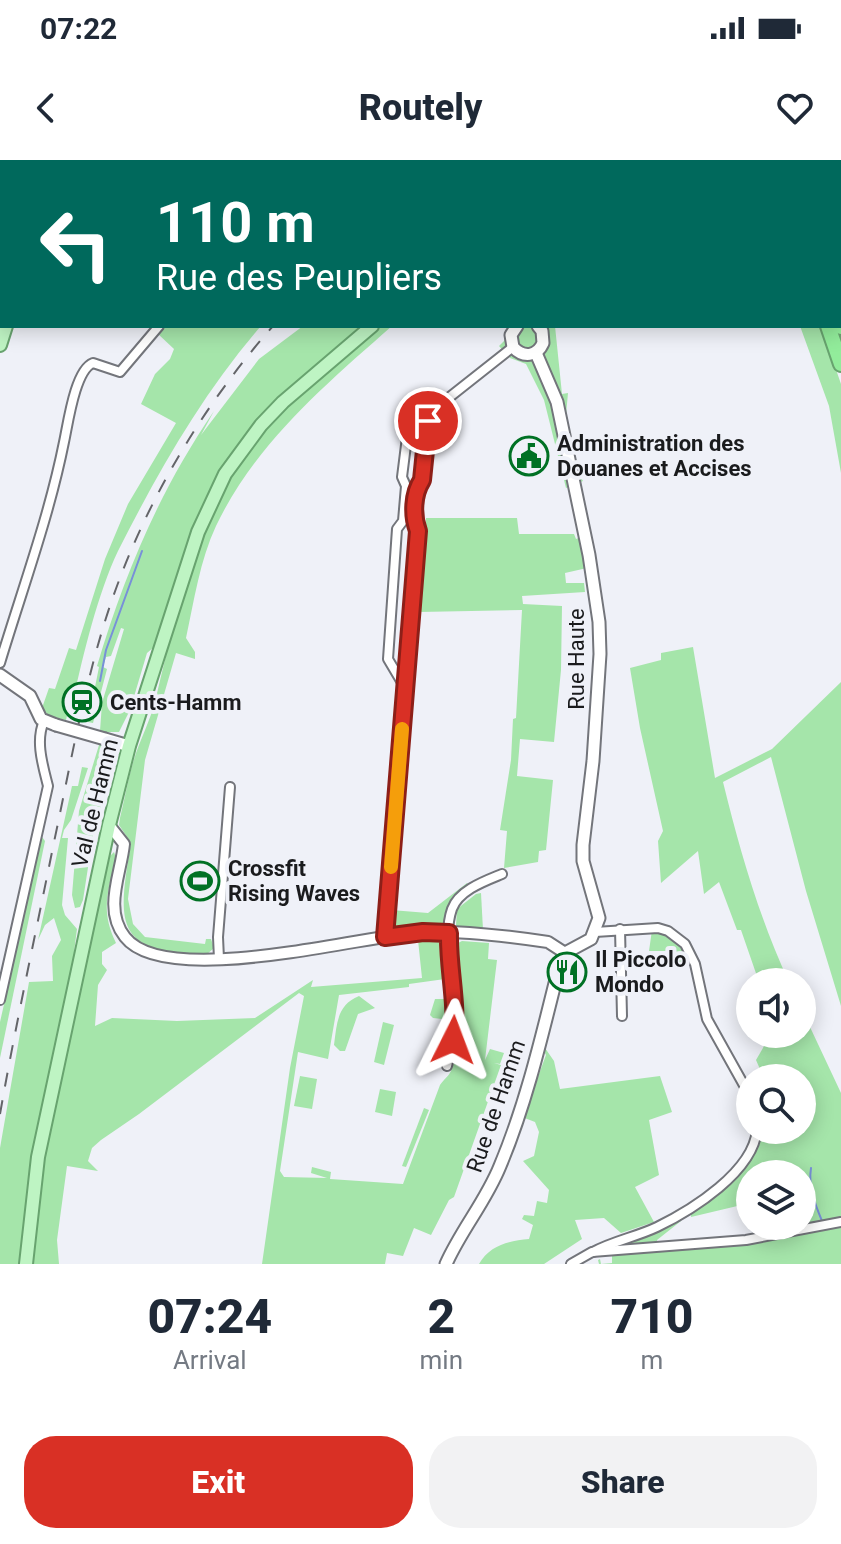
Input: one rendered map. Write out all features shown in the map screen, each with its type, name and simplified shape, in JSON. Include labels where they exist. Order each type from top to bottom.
[{"type":"highway","points":[[829,328],[841,364]]},
{"type":"main road","name":"Val de Hamm","points":[[26,1264],[38,1157],[105,841],[129,746],[198,532],[225,474],[254,433],[283,402],[370,328]]},
{"type":"main road","points":[[516,328],[511,335],[513,347],[523,355],[536,353]]},
{"type":"main road","name":"Rue Haute","points":[[539,328],[544,336],[536,353],[557,402],[589,555],[599,622],[593,761],[583,845],[583,861],[598,911],[595,932]]},
{"type":"main road","points":[[1,678],[30,696],[50,723],[129,746]]},
{"type":"main road","points":[[565,953],[584,944],[595,932]]},
{"type":"main road","name":"Rue de Hamm","points":[[446,1264],[501,1164],[565,953]]},
{"type":"street","points":[[0,663],[57,477],[83,370],[93,363],[120,372],[157,328]]},
{"type":"street","points":[[405,687],[388,659],[397,529],[403,521],[405,504],[406,486],[402,477],[407,437],[418,422],[513,347]]},
{"type":"street","points":[[385,937],[418,531],[414,522],[416,487],[422,480],[425,439],[431,413]]},
{"type":"street","points":[[407,437],[425,439]]},
{"type":"street","points":[[406,486],[416,487]]},
{"type":"street","points":[[405,504],[415,504]]},
{"type":"street","points":[[403,521],[414,522]]},
{"type":"street","points":[[395,562],[415,564]]},
{"type":"street","points":[[388,659],[407,660]]},
{"type":"street","points":[[0,1000],[48,786],[40,745],[50,723]]},
{"type":"street","points":[[219,959],[218,937],[230,787]]},
{"type":"street","points":[[109,825],[122,839],[123,853],[114,910],[125,938],[144,950],[190,960],[219,959],[296,952],[423,932],[548,942],[565,953]]},
{"type":"street","points":[[105,841],[118,844],[123,853]]},
{"type":"street","points":[[447,1066],[455,1017],[449,933],[452,909],[458,899],[479,883],[502,874]]},
{"type":"street","points":[[595,932],[658,928],[668,931],[685,944],[695,964],[707,1019],[736,1071]]},
{"type":"street","points":[[620,929],[622,1016]]},
{"type":"street","points":[[0,955],[11,955]]},
{"type":"street","points":[[571,1264],[611,1242],[655,1228],[679,1215],[727,1180],[754,1144]]},
{"type":"street","points":[[592,1252],[746,1240],[841,1222]]},
{"type":"green space","points":[[259,328],[200,407],[148,493],[104,586],[66,720],[49,716],[42,708],[49,688],[55,689],[69,648],[76,650],[105,559],[128,504],[176,423],[141,404],[155,374],[170,359],[174,349],[157,333],[161,329]]},
{"type":"green space","points":[[300,328],[362,328],[296,383],[258,420],[238,445],[206,499],[183,557],[154,647],[147,653],[130,710],[119,732],[107,732],[103,746],[111,750],[113,761],[93,835],[83,900],[80,907],[75,908],[72,895],[79,811],[99,745],[102,703],[124,629],[121,628],[111,656],[106,657],[103,667],[107,669],[93,723],[88,722],[97,666],[119,600],[159,504],[194,442],[214,411],[201,435],[259,359]]},
{"type":"green space","points":[[379,328],[390,328],[317,394],[271,442],[232,496],[210,539],[186,638],[195,652],[195,659],[176,653],[145,760],[128,899],[133,924],[145,937],[205,944],[206,939],[211,939],[214,948],[206,955],[153,948],[138,940],[128,928],[124,913],[131,843],[119,825],[127,786],[153,709],[189,574],[213,511],[227,483],[258,437],[308,387]]},
{"type":"green space","points":[[508,328],[555,328],[562,394],[568,393],[566,415],[578,473],[583,481],[566,488],[544,400],[526,364],[510,358],[499,346]]},
{"type":"green space","points":[[801,328],[822,328],[841,384],[841,473],[829,406]]},
{"type":"green space","points":[[426,518],[517,518],[519,534],[574,534],[576,539],[581,537],[587,568],[565,573],[566,583],[584,583],[585,592],[522,596],[523,604],[562,606],[561,670],[554,742],[520,739],[517,776],[553,780],[546,850],[539,851],[538,862],[504,868],[507,831],[500,830],[511,760],[513,719],[516,718],[522,610],[419,612]]},
{"type":"green space","points":[[693,647],[715,778],[772,749],[841,682],[841,1006],[806,891],[771,757],[723,782],[751,884],[783,968],[754,968],[719,882],[704,894],[698,851],[661,883],[658,841],[663,831],[630,668],[661,660],[661,653]]},
{"type":"green space","points":[[82,767],[88,768],[62,838],[68,838],[62,905],[65,915],[77,929],[74,952],[88,954],[110,856],[114,852],[116,858],[107,911],[116,943],[102,952],[102,964],[107,970],[98,985],[95,1026],[112,1018],[177,1021],[255,1018],[313,980],[311,987],[422,978],[418,940],[441,941],[445,979],[409,984],[409,987],[339,995],[328,1059],[298,1052],[280,1171],[284,1177],[327,1178],[311,1173],[312,1167],[331,1172],[330,1179],[403,1184],[440,1085],[451,1071],[456,1056],[460,1008],[454,945],[462,941],[489,943],[488,959],[497,960],[485,1060],[490,1049],[504,1053],[500,1064],[494,1063],[501,1065],[454,1197],[449,1200],[431,1235],[414,1228],[403,1256],[387,1253],[385,1264],[262,1264],[290,1068],[304,996],[299,993],[101,1140],[92,1148],[88,1161],[98,1171],[67,1166],[57,1240],[59,1264],[0,1264],[0,1148],[29,982],[53,981],[52,956],[61,940],[54,918],[45,925],[38,940],[72,786],[78,786]]},
{"type":"green space","points":[[42,837],[45,841],[0,1058],[0,1022]]},
{"type":"green space","points":[[467,883],[469,886],[448,906],[442,926],[390,927],[391,910],[428,913]]},
{"type":"green space","points":[[481,893],[483,930],[459,928],[456,925],[457,909]]},
{"type":"green space","points":[[652,930],[675,941],[689,962],[671,967],[670,951],[649,951]]},
{"type":"green space","points":[[359,996],[375,1008],[358,1014],[345,1051],[340,1051],[334,1045],[339,1016],[346,1004]]},
{"type":"green space","points":[[435,999],[451,999],[451,1020],[430,1015]]},
{"type":"green space","points":[[383,1022],[394,1025],[384,1065],[374,1062]]},
{"type":"green space","points":[[816,1040],[841,1093],[841,1264],[601,1264],[612,1263],[612,1244],[680,1218],[681,1221],[657,1240],[658,1247],[736,1238],[816,1240],[816,1160],[750,1160],[760,1144],[816,1144],[816,1064],[758,1064],[756,1060],[763,1048],[816,1048]]},
{"type":"green space","points":[[545,1048],[554,1061],[560,1089],[660,1076],[672,1112],[649,1120],[659,1175],[635,1187],[654,1222],[621,1233],[604,1218],[575,1220],[582,1239],[544,1264],[479,1264],[489,1252],[501,1245],[529,1239],[533,1225],[522,1219],[524,1215],[534,1216],[537,1201],[547,1203],[549,1190],[523,1161],[534,1156],[539,1132],[535,1122],[522,1117],[531,1085],[535,1085],[546,1055]]},
{"type":"green space","points":[[300,1076],[317,1079],[312,1109],[294,1106]]},
{"type":"green space","points":[[380,1089],[396,1092],[392,1116],[375,1112]]},
{"type":"green space","points":[[424,1108],[429,1110],[406,1167],[402,1166]]},
{"type":"green space","points":[[736,1176],[736,1206],[691,1217],[691,1210]]},
{"type":"waterway","points":[[100,681],[106,650],[142,551]]},
{"type":"waterway","points":[[816,1205],[822,1221]]},
{"type":"railway","points":[[0,1114],[77,729],[106,618],[136,539],[174,463],[220,392],[271,328]]},
{"type":"slow traffic","points":[[391,867],[402,729]]},
{"type":"place","name":"Administration des Douanes et Accises","points":[[529,456]]},
{"type":"place","name":"Cents-Hamm","points":[[82,702]]},
{"type":"place","name":"Crossfit Rising Waves","points":[[200,881]]},
{"type":"place","name":"Il Piccolo Mondo","points":[[567,972]]},
{"type":"route","points":[[428,421],[422,480],[416,487],[414,522],[418,531],[385,937],[423,932],[449,933],[455,1003],[453,1040]]}]
